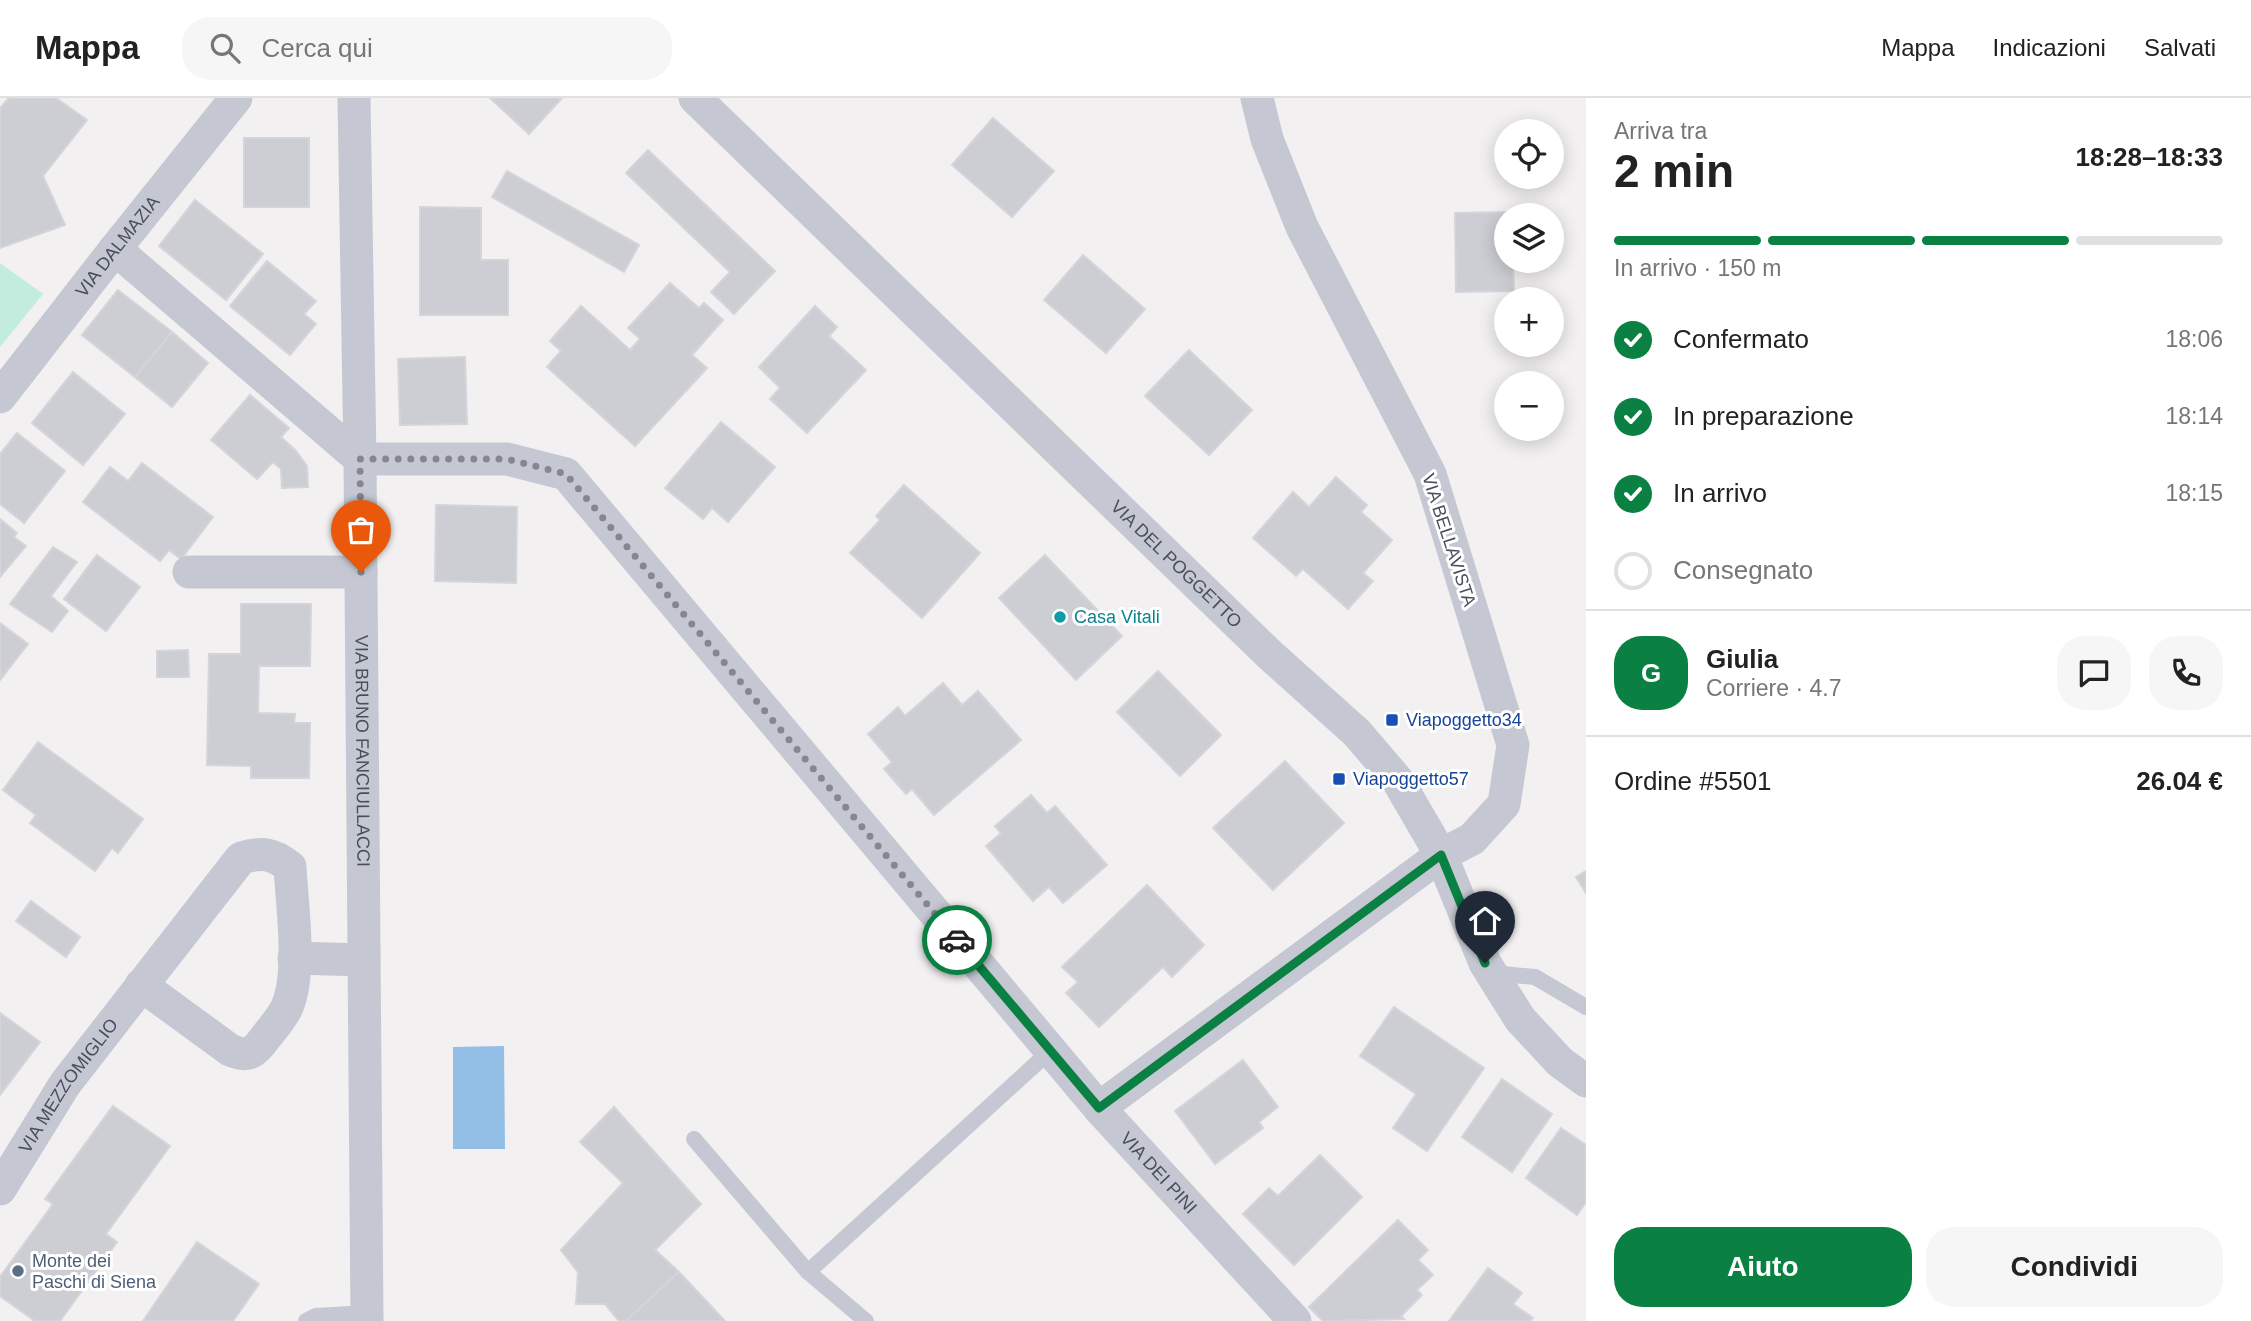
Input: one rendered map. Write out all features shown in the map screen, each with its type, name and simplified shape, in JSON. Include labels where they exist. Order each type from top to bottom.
[{"type":"street","name":"VIA DALMAZIA","points":[[0,397],[236,98]]},
{"type":"street","name":"VIA BRUNO FANCIULLACCI","points":[[354,98],[360,459],[367,1317]]},
{"type":"street","name":"VIA BELLAVISTA","points":[[1099,1108],[1441,855],[1472,839],[1504,804],[1513,745],[1430,474],[1302,228],[1267,139],[1257,98]]},
{"type":"street","name":"VIA DEL POGGETTO","points":[[714,105],[1269,654],[1357,733],[1398,781],[1441,855],[1485,963],[1520,1019],[1560,1062],[1586,1081]]},
{"type":"street","points":[[115,249],[360,459]]},
{"type":"street","name":"VIA DEI PINI","points":[[360,459],[507,459],[566,474],[1099,1108],[1295,1321]]},
{"type":"street","points":[[189,572],[361,572]]},
{"type":"street","name":"VIA MEZZOMIGLIO","points":[[0,1189],[65,1084],[141,985],[241,858],[259,853],[279,858],[290,867],[294,958],[292,992],[286,1010],[254,1053],[243,1056],[230,1050],[141,985]]},
{"type":"street","points":[[294,958],[364,960]]},
{"type":"lane","points":[[1492,973],[1535,977],[1586,1007]]},
{"type":"lane","points":[[808,1272],[1050,1051]]},
{"type":"lane","points":[[694,1139],[808,1272],[866,1321]]},
{"type":"lane","points":[[306,1321],[316,1316],[367,1317]]},
{"type":"green space","points":[[0,263],[43,294],[0,347]]},
{"type":"water","points":[[504,1046],[505,1149],[453,1149],[453,1047]]},
{"type":"building","points":[[9,98],[56,98],[87,120],[43,176],[65,225],[0,248],[0,108]]},
{"type":"building","points":[[490,98],[562,98],[529,134]]},
{"type":"building","points":[[993,118],[1054,171],[1012,217],[952,165]]},
{"type":"building","points":[[244,138],[309,138],[309,207],[244,207]]},
{"type":"building","points":[[648,150],[775,271],[734,314],[711,292],[730,272],[626,173]]},
{"type":"building","points":[[507,171],[639,245],[624,272],[492,197]]},
{"type":"building","points":[[195,200],[263,254],[226,300],[159,246]]},
{"type":"building","points":[[420,207],[481,208],[481,260],[508,260],[508,315],[420,315]]},
{"type":"building","points":[[1494,212],[1494,273],[1513,273],[1514,287],[1494,287],[1494,291],[1456,292],[1455,213]]},
{"type":"building","points":[[1083,255],[1145,309],[1106,353],[1044,300]]},
{"type":"building","points":[[267,261],[316,301],[304,314],[316,324],[290,355],[230,306]]},
{"type":"building","points":[[670,283],[699,308],[704,303],[723,320],[692,355],[707,368],[635,446],[547,367],[561,351],[550,341],[581,306],[630,350],[640,339],[628,328]]},
{"type":"building","points":[[118,290],[172,332],[135,377],[82,335]]},
{"type":"building","points":[[815,306],[837,327],[829,336],[866,370],[807,433],[770,399],[780,388],[759,367]]},
{"type":"building","points":[[172,332],[208,363],[172,407],[135,377]]},
{"type":"building","points":[[1189,350],[1252,410],[1209,455],[1145,396]]},
{"type":"building","points":[[465,357],[467,424],[400,425],[398,359]]},
{"type":"building","points":[[73,372],[125,414],[83,465],[32,423]]},
{"type":"building","points":[[250,395],[289,428],[281,437],[307,466],[308,487],[282,488],[281,469],[273,462],[257,479],[211,440]]},
{"type":"building","points":[[721,422],[775,467],[728,522],[712,508],[703,519],[665,488]]},
{"type":"building","points":[[17,433],[65,471],[24,523],[0,504],[0,454]]},
{"type":"building","points":[[142,463],[213,517],[181,559],[169,550],[160,561],[83,502],[110,467],[128,481]]},
{"type":"building","points":[[1336,477],[1367,505],[1361,512],[1392,540],[1363,573],[1373,581],[1348,609],[1303,569],[1296,576],[1253,538],[1293,492],[1309,507]]},
{"type":"building","points":[[904,485],[980,553],[922,618],[850,553],[880,520],[876,516]]},
{"type":"building","points":[[436,505],[517,507],[516,583],[435,581]]},
{"type":"building","points":[[0,519],[17,533],[14,537],[26,546],[0,577]]},
{"type":"building","points":[[53,547],[77,562],[51,596],[68,611],[52,632],[10,604]]},
{"type":"building","points":[[97,555],[140,587],[106,631],[64,599]]},
{"type":"building","name":"Casa Vitali","points":[[1045,555],[1122,636],[1076,680],[999,598]]},
{"type":"building","points":[[241,604],[311,604],[310,666],[259,666],[258,713],[295,714],[294,723],[310,723],[309,778],[251,778],[251,766],[207,765],[209,654],[241,654]]},
{"type":"building","points":[[0,623],[28,644],[0,680]]},
{"type":"building","points":[[188,650],[189,677],[157,677],[157,651]]},
{"type":"building","points":[[1158,671],[1221,735],[1180,776],[1117,712]]},
{"type":"building","points":[[943,683],[962,705],[978,691],[1021,740],[934,815],[912,789],[906,794],[884,769],[892,762],[868,734],[898,707],[905,716]]},
{"type":"building","points":[[38,742],[143,819],[118,853],[112,848],[95,871],[30,823],[36,815],[3,790]]},
{"type":"building","points":[[1285,761],[1344,823],[1273,890],[1213,828]]},
{"type":"building","points":[[1031,795],[1047,813],[1055,806],[1107,865],[1063,903],[1049,887],[1033,901],[986,846],[1001,833],[995,826]]},
{"type":"building","points":[[1586,871],[1586,893],[1576,877]]},
{"type":"building","points":[[1147,885],[1204,945],[1172,977],[1163,967],[1099,1027],[1066,993],[1078,982],[1062,967]]},
{"type":"building","points":[[31,901],[80,937],[66,957],[16,921]]},
{"type":"building","points":[[1394,1007],[1484,1068],[1427,1151],[1393,1128],[1416,1094],[1360,1056]]},
{"type":"building","points":[[0,1013],[40,1042],[0,1095]]},
{"type":"building","points":[[1243,1060],[1278,1107],[1259,1122],[1263,1128],[1215,1164],[1175,1111]]},
{"type":"building","points":[[1502,1079],[1552,1114],[1512,1172],[1462,1137]]},
{"type":"building","points":[[113,1106],[170,1146],[106,1234],[117,1242],[60,1321],[35,1321],[0,1296],[0,1277],[53,1204],[45,1199]]},
{"type":"building","points":[[614,1107],[701,1204],[655,1250],[679,1272],[626,1321],[619,1321],[605,1304],[576,1304],[578,1272],[561,1250],[623,1183],[580,1142]]},
{"type":"building","points":[[1561,1128],[1586,1145],[1586,1202],[1577,1215],[1526,1178]]},
{"type":"building","points":[[1320,1155],[1362,1197],[1294,1265],[1243,1214],[1269,1188],[1278,1196]]},
{"type":"building","points":[[1398,1220],[1428,1250],[1418,1260],[1433,1275],[1417,1290],[1422,1295],[1401,1316],[1404,1319],[1323,1321],[1309,1307]]},
{"type":"building","points":[[197,1242],[259,1284],[233,1321],[143,1321]]},
{"type":"building","points":[[1488,1268],[1522,1293],[1513,1304],[1533,1318],[1530,1321],[1449,1321]]},
{"type":"building","points":[[679,1272],[725,1321],[626,1321]]},
{"type":"way so far","points":[[361,572],[360,459],[507,459],[566,474],[957,940]]},
{"type":"place","name":"Casa Vitali","points":[[1060,617]]},
{"type":"place","name":"Viapoggetto34","points":[[1392,720]]},
{"type":"place","name":"Viapoggetto57","points":[[1339,779]]},
{"type":"place","name":"Monte dei Paschi di Siena","points":[[18,1271]]},
{"type":"route","points":[[957,940],[1099,1108],[1441,855],[1485,963]]}]
